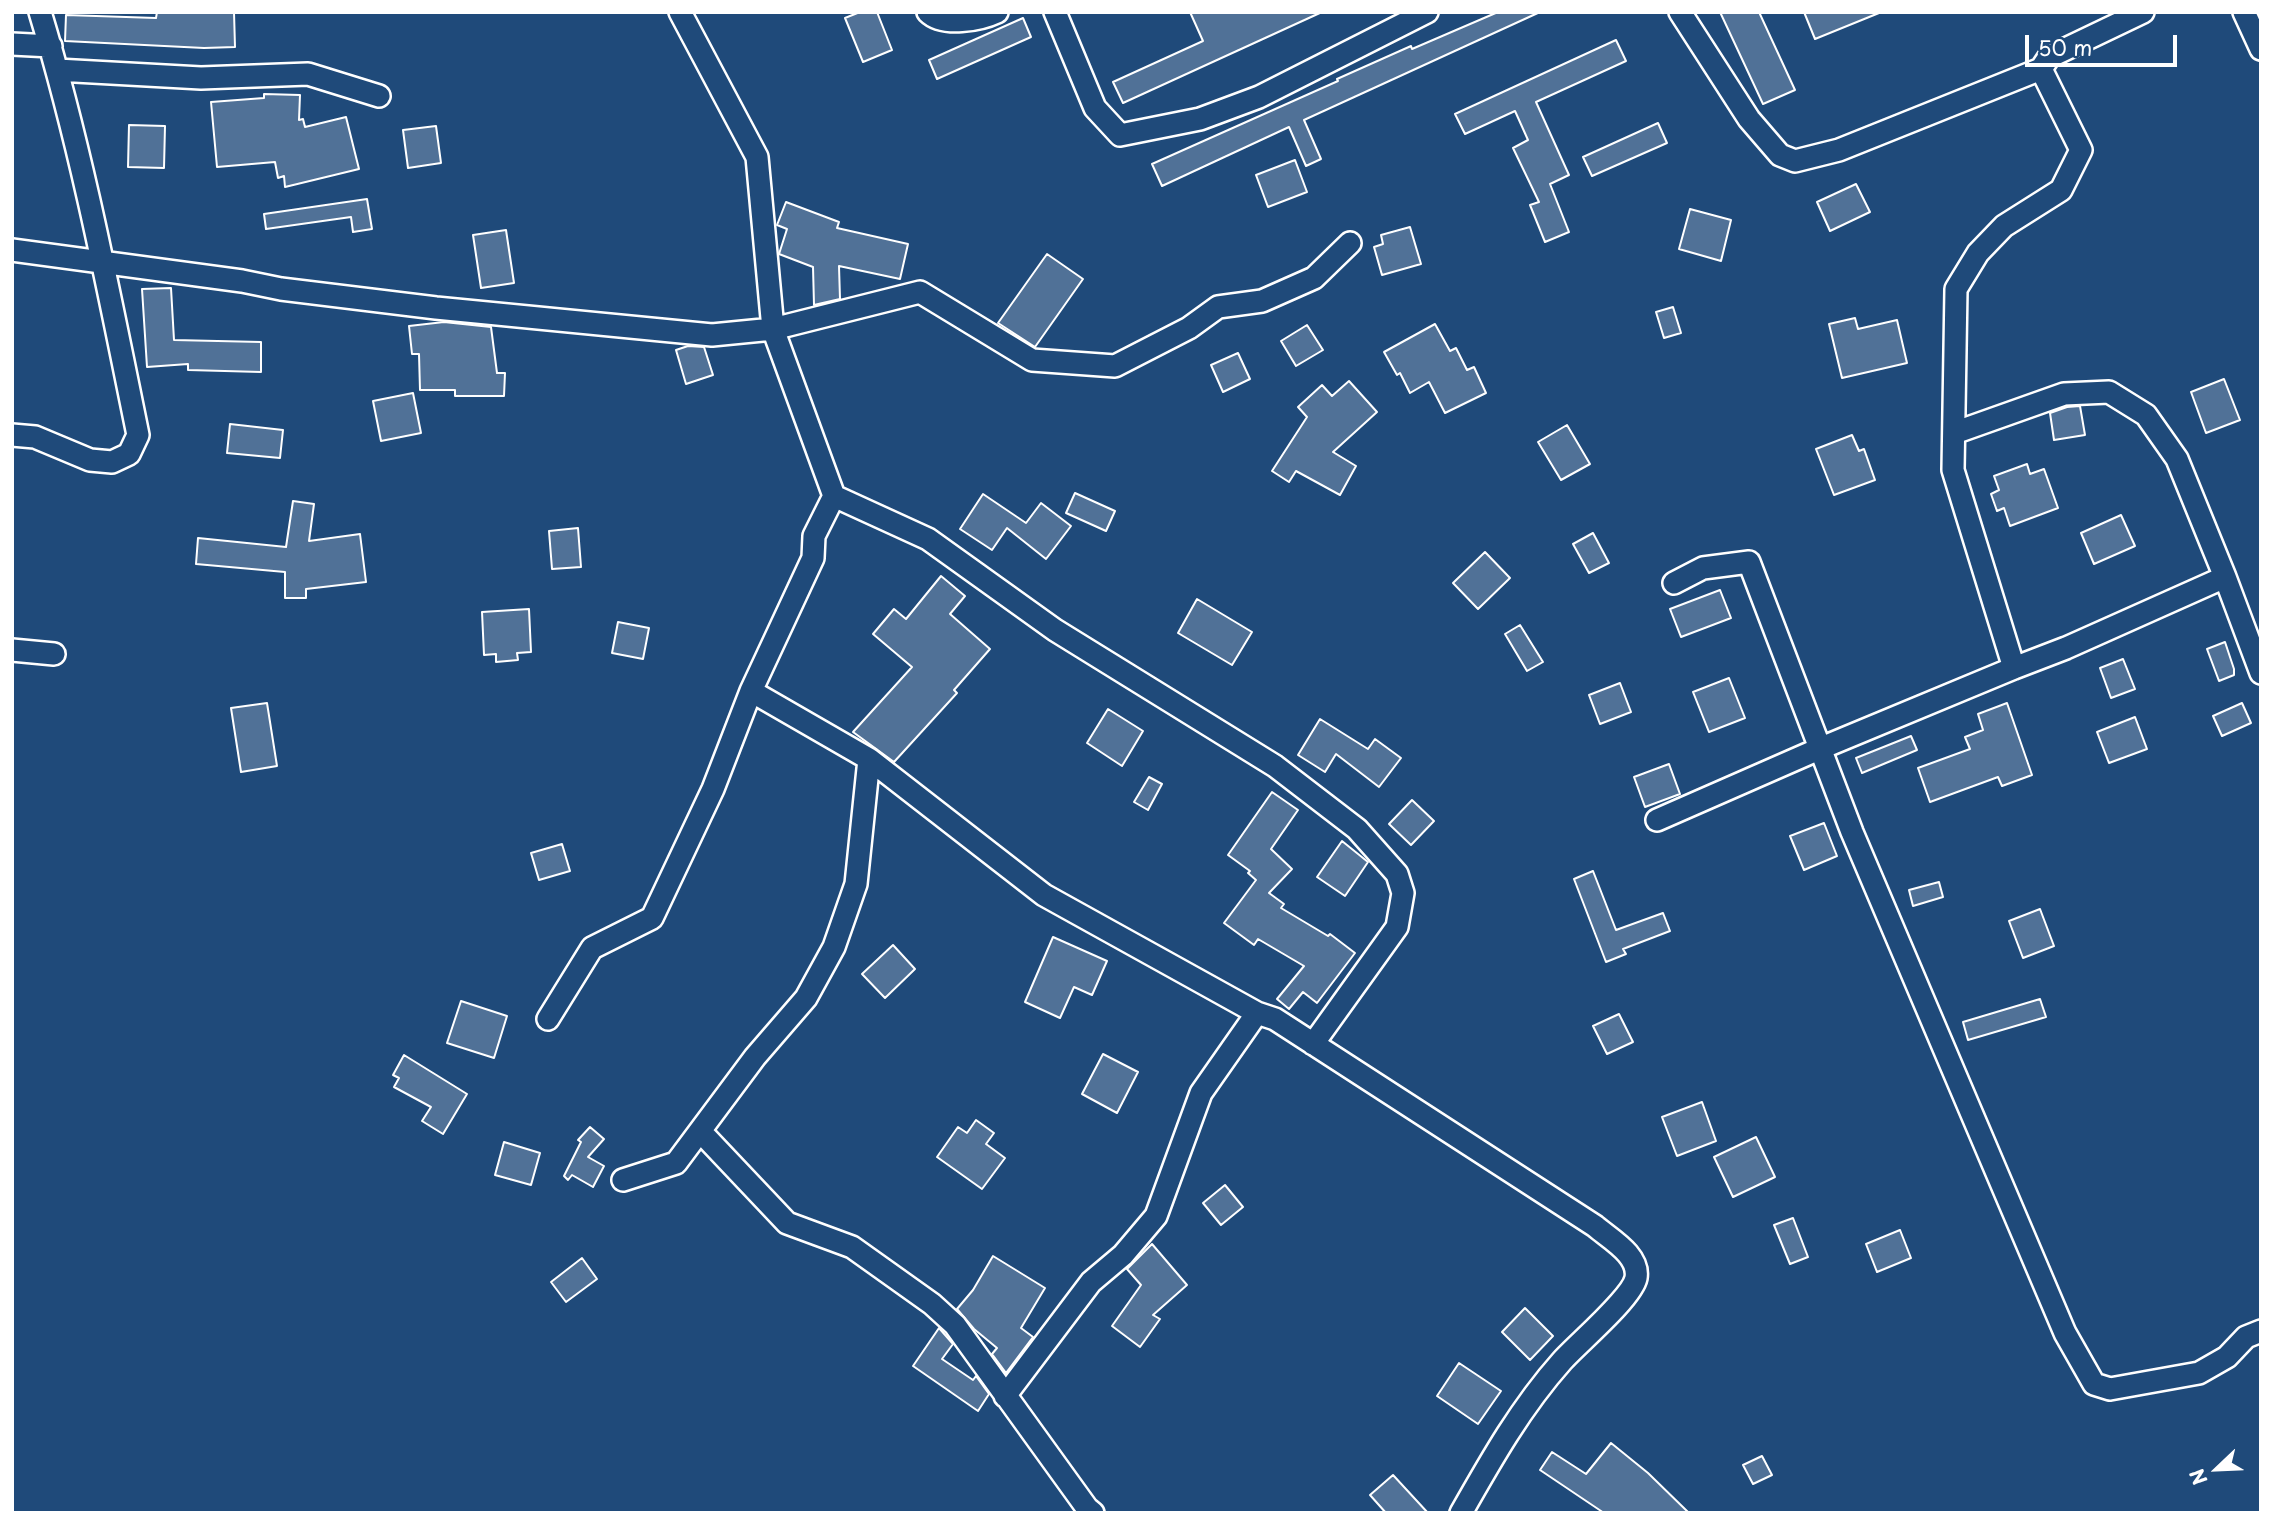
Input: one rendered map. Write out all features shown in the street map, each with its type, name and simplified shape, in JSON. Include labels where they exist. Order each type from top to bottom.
[{"type":"street","points":[[12,435],[36,437],[90,460],[112,462],[129,454],[138,435],[103,264],[51,46],[40,12]]},
{"type":"street","points":[[680,12],[757,157],[773,329],[834,496],[928,539],[1055,630],[1275,765],[1357,829],[1397,874],[1403,893],[1397,927],[1313,1044]]},
{"type":"street","points":[[928,12],[933,17],[958,22],[986,17],[997,12]]},
{"type":"street","points":[[1055,12],[1095,108],[1120,135],[1200,119],[1259,97],[1427,12]]},
{"type":"street","points":[[1680,12],[1749,119],[1780,155],[1795,161],[1839,150],[2041,69],[2049,57],[2143,12]]},
{"type":"street","points":[[2244,12],[2261,49]]},
{"type":"street","points":[[12,44],[51,46]]},
{"type":"street","points":[[2014,668],[1953,470],[1956,289],[1978,253],[2004,226],[2061,190],[2081,150],[2041,69]]},
{"type":"street","points":[[57,70],[201,78],[308,74],[379,96]]},
{"type":"street","points":[[12,250],[436,308],[712,335],[773,329],[920,292],[1032,360],[1115,366],[1189,328],[1219,307],[1262,300],[1314,278],[1350,243]]},
{"type":"street","points":[[1954,433],[2064,394],[2109,392],[2146,415],[2177,459],[2261,673]]},
{"type":"street","points":[[548,1019],[592,948],[652,918],[713,789],[751,691],[813,558],[814,536],[834,496]]},
{"type":"street","points":[[1674,583],[1703,568],[1749,562],[1852,832],[2065,1334],[2094,1384],[2110,1389],[2199,1373],[2227,1357],[2246,1337],[2261,1331]]},
{"type":"street","points":[[1657,820],[1819,749],[2066,648],[2225,577]]},
{"type":"street","points":[[12,650],[54,654]]},
{"type":"street","points":[[751,691],[869,759],[1044,895],[1257,1013],[1275,1019],[1595,1226],[1632,1258],[1636,1277],[1629,1292],[1561,1362],[1500,1444],[1461,1513]]},
{"type":"street","points":[[623,1180],[676,1163],[755,1057],[806,998],[834,947],[856,884],[869,759]]},
{"type":"street","points":[[1005,1395],[1091,1282],[1124,1255],[1156,1216],[1201,1093],[1257,1013]]},
{"type":"street","points":[[700,1132],[787,1223],[852,1247],[932,1304],[955,1325],[1093,1513]]},
{"type":"building","points":[[157,12],[234,12],[235,47],[65,41],[66,15],[156,18]]},
{"type":"building","points":[[860,12],[877,12],[892,50],[863,62],[845,18]]},
{"type":"building","points":[[1190,12],[1322,12],[1123,103],[1113,82],[1203,41]]},
{"type":"building","points":[[1498,12],[1540,12],[1304,120],[1321,159],[1306,166],[1289,127],[1162,186],[1152,164],[1411,46],[1412,49]]},
{"type":"building","points":[[1720,12],[1759,12],[1795,90],[1763,104]]},
{"type":"building","points":[[1804,12],[1879,12],[1879,13],[1815,39]]},
{"type":"building","points":[[1023,18],[1031,37],[937,79],[929,60]]},
{"type":"building","points":[[1616,40],[1626,61],[1536,102],[1569,175],[1550,184],[1569,232],[1545,242],[1530,205],[1539,202],[1513,148],[1528,140],[1515,111],[1465,134],[1455,114]]},
{"type":"building","points":[[264,94],[300,95],[299,120],[303,119],[305,127],[346,117],[359,169],[285,187],[284,176],[278,178],[275,162],[217,167],[211,102],[264,98]]},
{"type":"building","points":[[1658,123],[1667,143],[1592,176],[1583,157]]},
{"type":"building","points":[[129,125],[165,126],[164,168],[128,167]]},
{"type":"building","points":[[436,126],[441,163],[408,168],[403,130]]},
{"type":"building","points":[[1295,160],[1307,192],[1268,207],[1256,175]]},
{"type":"building","points":[[1856,184],[1870,212],[1830,231],[1817,202]]},
{"type":"building","points":[[367,199],[372,229],[353,232],[351,217],[266,229],[264,214]]},
{"type":"building","points":[[786,202],[839,222],[837,228],[908,244],[900,279],[839,266],[840,299],[814,305],[813,267],[779,254],[787,229],[777,225]]},
{"type":"building","points":[[1690,209],[1731,220],[1721,261],[1679,249]]},
{"type":"building","points":[[1410,227],[1421,264],[1382,275],[1374,247],[1383,244],[1381,235]]},
{"type":"building","points":[[506,230],[514,283],[481,288],[473,235]]},
{"type":"building","points":[[1047,254],[1083,279],[1035,347],[998,323]]},
{"type":"building","points":[[171,288],[174,340],[261,342],[261,372],[188,370],[188,364],[147,367],[142,289]]},
{"type":"building","points":[[1673,307],[1681,333],[1664,338],[1656,312]]},
{"type":"building","points":[[1855,318],[1858,329],[1897,320],[1907,363],[1842,378],[1829,324]]},
{"type":"building","points":[[444,322],[491,327],[497,373],[505,373],[504,396],[455,396],[455,390],[420,390],[419,354],[412,354],[409,326]]},
{"type":"building","points":[[1435,324],[1450,351],[1456,348],[1467,370],[1474,367],[1486,393],[1445,413],[1429,382],[1410,393],[1400,373],[1397,375],[1384,352]]},
{"type":"building","points":[[1307,325],[1323,350],[1296,366],[1281,341]]},
{"type":"building","points":[[688,346],[704,347],[713,375],[686,384],[676,350]]},
{"type":"building","points":[[1238,353],[1250,379],[1223,392],[1211,365]]},
{"type":"building","points":[[2224,379],[2240,420],[2206,433],[2191,392]]},
{"type":"building","points":[[1349,381],[1377,412],[1333,452],[1356,466],[1340,495],[1296,471],[1289,482],[1272,471],[1307,417],[1298,407],[1322,385],[1332,396]]},
{"type":"building","points":[[413,393],[421,433],[381,441],[373,401]]},
{"type":"building","points":[[2080,406],[2085,435],[2054,440],[2050,413]]},
{"type":"building","points":[[230,424],[283,430],[280,458],[227,453]]},
{"type":"building","points":[[1567,425],[1590,464],[1561,480],[1538,442]]},
{"type":"building","points":[[1852,435],[1859,451],[1864,449],[1875,480],[1834,495],[1816,449]]},
{"type":"building","points":[[2027,464],[2030,474],[2044,469],[2058,508],[2010,526],[2004,508],[1997,511],[1991,494],[1999,490],[1994,476]]},
{"type":"building","points":[[1075,493],[1115,511],[1106,531],[1066,513]]},
{"type":"building","points":[[983,494],[1026,523],[1041,503],[1071,526],[1046,559],[1007,528],[992,550],[960,529]]},
{"type":"building","points":[[293,501],[314,504],[309,541],[360,534],[366,582],[306,589],[306,598],[285,598],[285,572],[196,564],[198,538],[286,547]]},
{"type":"building","points":[[2121,515],[2135,546],[2094,564],[2081,533]]},
{"type":"building","points":[[578,528],[581,567],[552,569],[549,531]]},
{"type":"building","points":[[1593,533],[1609,563],[1589,573],[1573,544]]},
{"type":"building","points":[[1485,552],[1510,578],[1478,609],[1453,583]]},
{"type":"building","points":[[941,576],[965,596],[950,614],[990,649],[954,690],[957,693],[894,762],[853,732],[912,667],[873,634],[894,609],[906,619]]},
{"type":"building","points":[[1720,590],[1731,618],[1681,637],[1670,609]]},
{"type":"building","points":[[1197,599],[1252,632],[1232,665],[1178,633]]},
{"type":"building","points":[[529,609],[531,652],[517,653],[518,660],[496,662],[496,654],[484,655],[482,612]]},
{"type":"building","points":[[618,622],[649,628],[643,659],[612,653]]},
{"type":"building","points":[[1520,625],[1543,662],[1527,671],[1505,634]]},
{"type":"building","points":[[2225,642],[2234,675],[2219,681],[2207,649]]},
{"type":"building","points":[[2123,659],[2135,689],[2111,698],[2100,668]]},
{"type":"building","points":[[1729,678],[1745,718],[1709,732],[1693,692]]},
{"type":"building","points":[[1620,683],[1631,712],[1600,724],[1589,695]]},
{"type":"building","points":[[267,703],[277,766],[241,772],[231,708]]},
{"type":"building","points":[[2007,703],[2032,775],[2002,786],[1998,777],[1930,802],[1918,768],[1970,749],[1965,737],[1983,730],[1978,714]]},
{"type":"building","points":[[2242,703],[2251,723],[2222,736],[2213,716]]},
{"type":"building","points":[[1108,709],[1143,731],[1122,766],[1087,743]]},
{"type":"building","points":[[2135,717],[2147,749],[2109,763],[2097,732]]},
{"type":"building","points":[[1320,719],[1368,749],[1375,739],[1401,758],[1379,787],[1336,754],[1325,772],[1298,755]]},
{"type":"building","points":[[1911,736],[1917,750],[1862,773],[1856,758]]},
{"type":"building","points":[[1669,764],[1680,794],[1645,807],[1634,777]]},
{"type":"building","points":[[1149,777],[1162,784],[1148,810],[1134,802]]},
{"type":"building","points":[[1272,792],[1298,810],[1271,849],[1292,869],[1269,893],[1284,904],[1281,908],[1328,936],[1330,934],[1355,953],[1317,1003],[1303,992],[1289,1009],[1277,999],[1304,966],[1258,939],[1254,945],[1224,923],[1256,880],[1248,873],[1250,871],[1228,855]]},
{"type":"building","points":[[1412,800],[1434,821],[1411,845],[1389,824]]},
{"type":"building","points":[[1824,823],[1837,856],[1804,870],[1790,836]]},
{"type":"building","points":[[1342,841],[1368,862],[1345,896],[1317,877]]},
{"type":"building","points":[[562,844],[570,871],[539,880],[531,853]]},
{"type":"building","points":[[1593,871],[1616,930],[1663,913],[1670,931],[1623,949],[1626,954],[1606,962],[1574,879]]},
{"type":"building","points":[[1939,882],[1943,897],[1913,906],[1909,890]]},
{"type":"building","points":[[2040,909],[2054,946],[2023,958],[2009,921]]},
{"type":"building","points":[[1053,937],[1107,961],[1092,995],[1074,987],[1060,1018],[1025,1002]]},
{"type":"building","points":[[893,945],[915,969],[885,998],[862,974]]},
{"type":"building","points":[[2040,999],[2046,1017],[1968,1040],[1963,1022]]},
{"type":"building","points":[[461,1001],[507,1016],[494,1058],[447,1043]]},
{"type":"building","points":[[1619,1014],[1633,1042],[1607,1054],[1593,1026]]},
{"type":"building","points":[[1103,1054],[1138,1072],[1117,1113],[1082,1094]]},
{"type":"building","points":[[404,1055],[467,1094],[443,1134],[422,1121],[431,1107],[394,1087],[399,1078],[393,1075]]},
{"type":"building","points":[[1702,1102],[1716,1141],[1677,1156],[1662,1117]]},
{"type":"building","points":[[976,1120],[994,1133],[986,1144],[1005,1158],[982,1189],[937,1157],[958,1127],[967,1133]]},
{"type":"building","points":[[590,1127],[604,1139],[588,1157],[604,1166],[593,1187],[572,1175],[568,1180],[564,1176],[581,1142],[578,1140]]},
{"type":"building","points":[[1756,1137],[1775,1177],[1733,1197],[1714,1157]]},
{"type":"building","points":[[504,1142],[540,1153],[531,1185],[495,1175]]},
{"type":"building","points":[[1225,1185],[1243,1207],[1221,1225],[1203,1203]]},
{"type":"building","points":[[1793,1218],[1808,1257],[1790,1264],[1774,1225]]},
{"type":"building","points":[[1900,1230],[1911,1258],[1877,1272],[1866,1244]]},
{"type":"building","points":[[1152,1244],[1187,1285],[1153,1315],[1160,1319],[1140,1347],[1112,1326],[1141,1285],[1127,1269]]},
{"type":"building","points":[[993,1256],[1045,1288],[1021,1328],[1033,1337],[1006,1373],[992,1354],[997,1348],[974,1329],[957,1309],[973,1290]]},
{"type":"building","points":[[582,1258],[597,1279],[566,1302],[551,1282]]},
{"type":"building","points":[[1525,1308],[1553,1336],[1530,1360],[1502,1332]]},
{"type":"building","points":[[939,1328],[953,1344],[942,1359],[973,1380],[976,1376],[989,1394],[978,1411],[913,1366]]},
{"type":"building","points":[[1459,1363],[1501,1391],[1478,1424],[1437,1396]]},
{"type":"building","points":[[1611,1443],[1648,1473],[1689,1513],[1604,1513],[1540,1470],[1552,1452],[1586,1474]]},
{"type":"building","points":[[1762,1456],[1772,1475],[1753,1484],[1743,1465]]},
{"type":"building","points":[[1393,1475],[1428,1513],[1386,1513],[1370,1495]]}]
